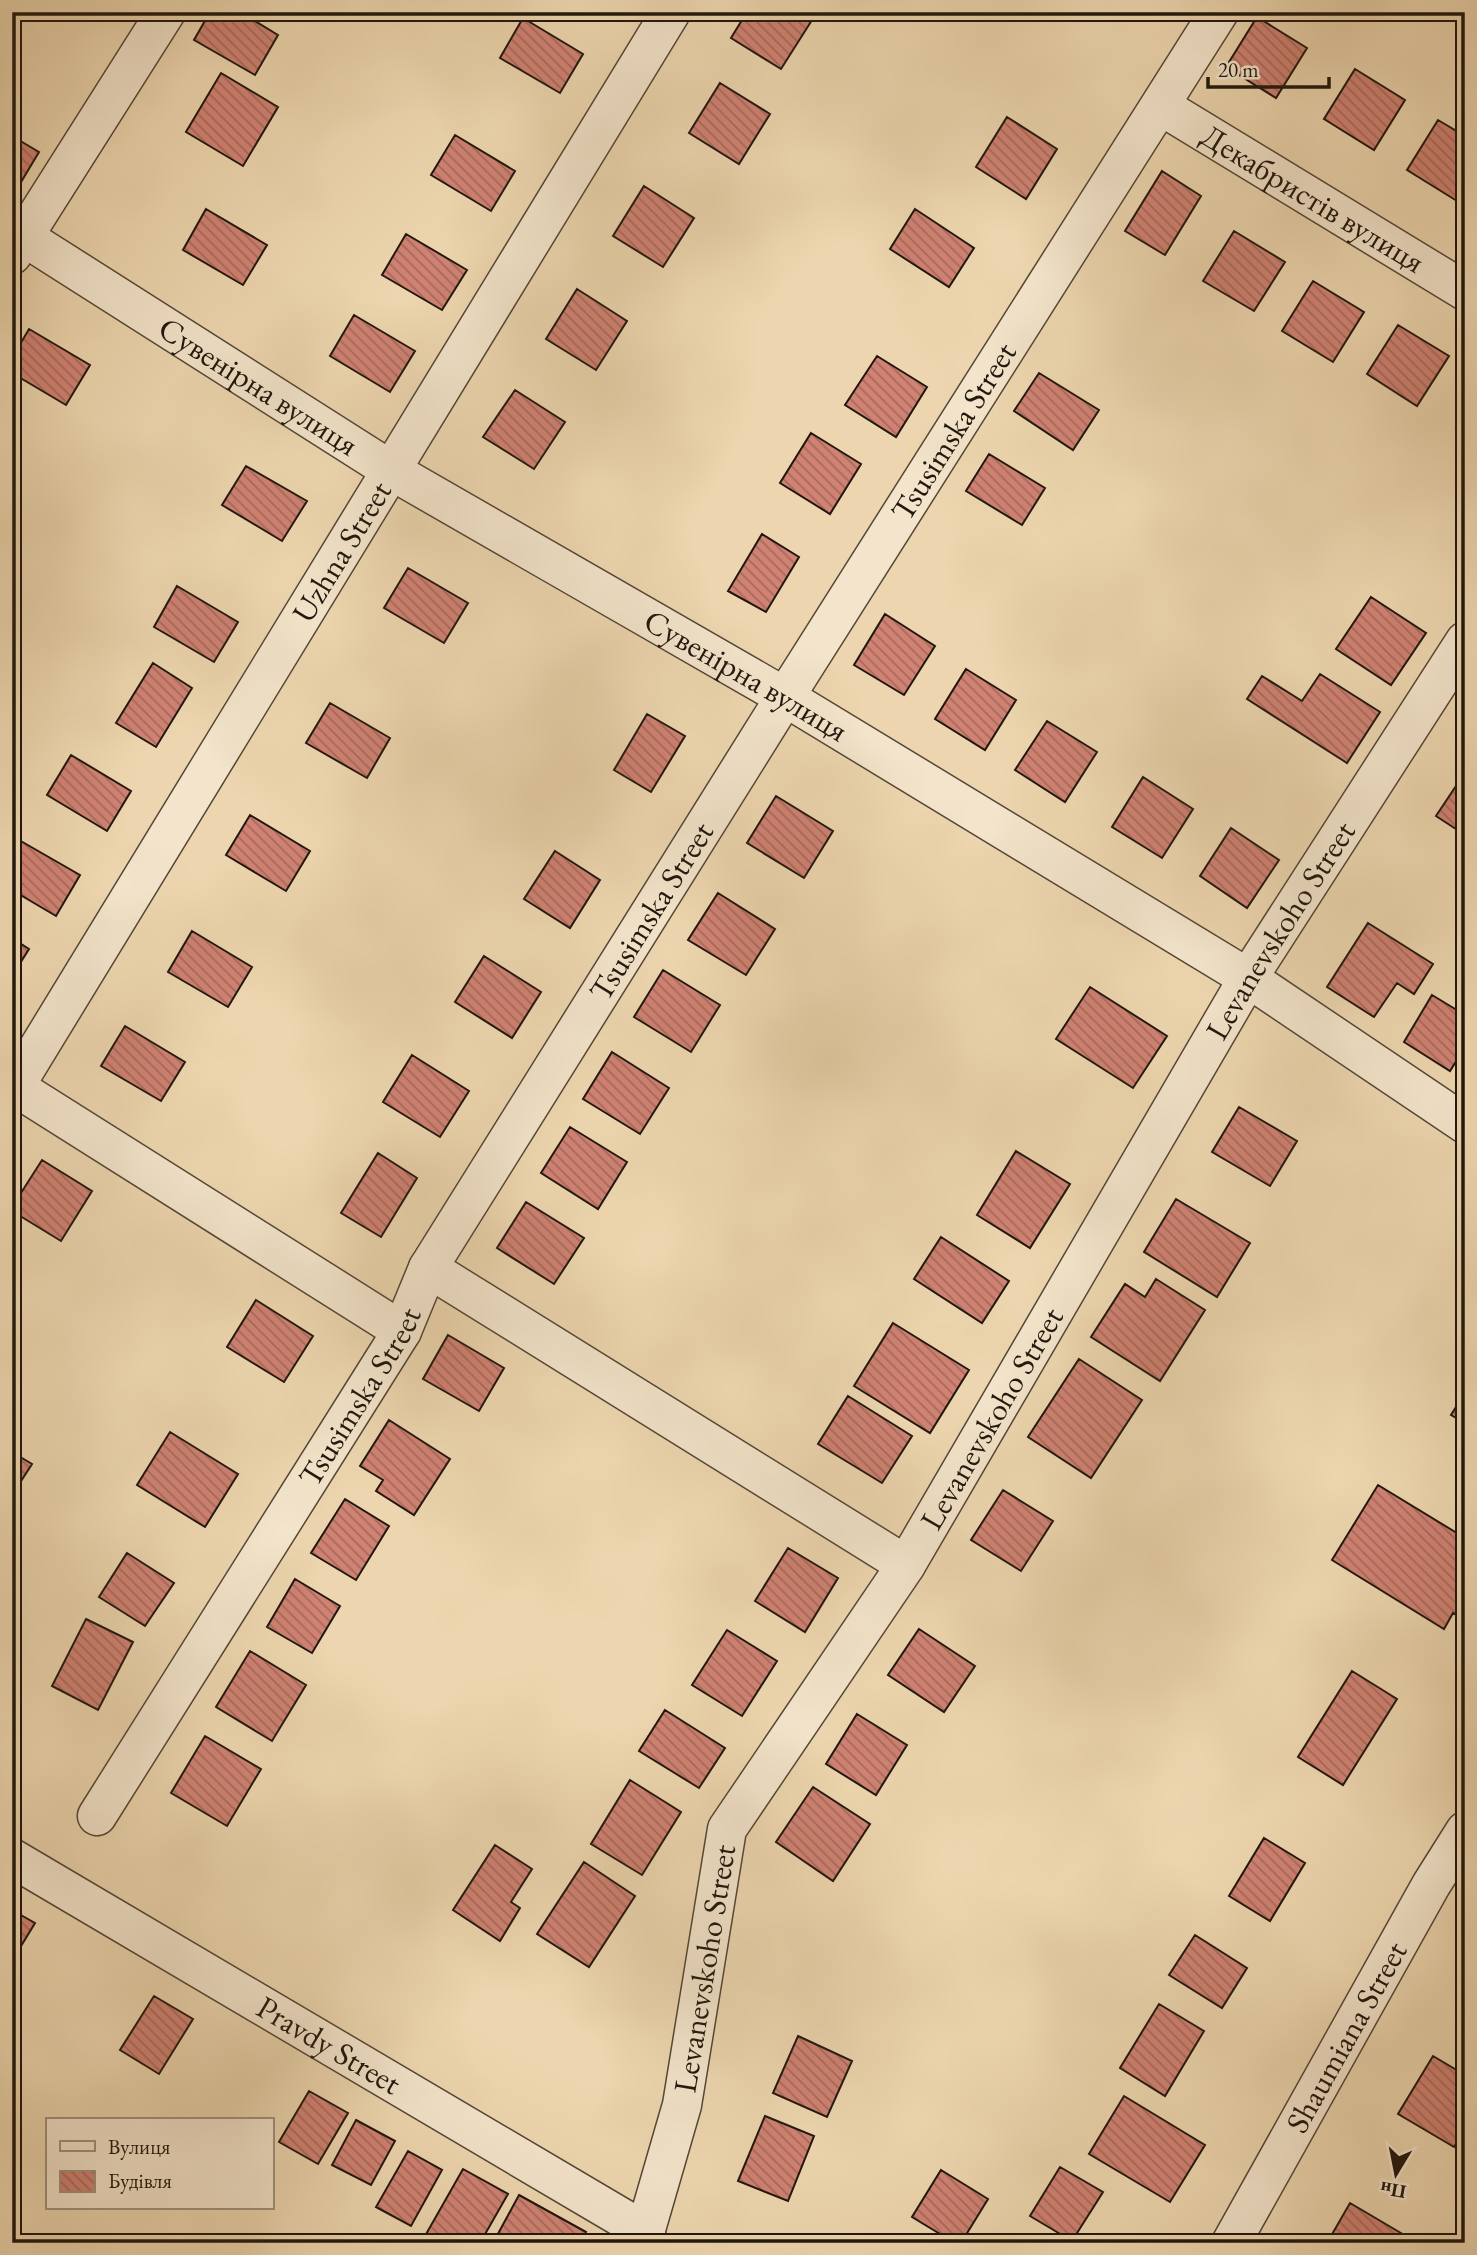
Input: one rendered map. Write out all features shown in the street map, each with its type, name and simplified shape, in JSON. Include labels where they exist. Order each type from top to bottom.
[{"type":"street","points":[[18,246],[166,12]]},
{"type":"street","name":"Uzhna Street","points":[[13,1088],[671,12]]},
{"type":"street","name":"Tsusimska Street","points":[[97,1816],[402,1331],[429,1268],[785,697],[1219,12]]},
{"type":"street","name":"Декабристів вулиця","points":[[1161,106],[1465,291]]},
{"type":"street","name":"Сувенірна вулиця","points":[[18,246],[392,471],[785,697],[1248,978],[1465,1124]]},
{"type":"street","name":"Levanevskoho Street","points":[[644,2237],[682,2105],[727,1829],[906,1564],[1248,978],[1465,641]]},
{"type":"street","points":[[13,1088],[402,1331]]},
{"type":"street","points":[[429,1268],[906,1564]]},
{"type":"street","name":"Shaumiana Street","points":[[1231,2243],[1424,1897],[1465,1831]]},
{"type":"street","name":"Pravdy Street","points":[[12,1858],[644,2237]]},
{"type":"building","points":[[210,12],[240,12],[278,35],[255,75],[194,40]]},
{"type":"building","points":[[747,12],[801,12],[812,20],[781,69],[731,38]]},
{"type":"building","points":[[1257,17],[1307,48],[1276,98],[1226,67]]},
{"type":"building","points":[[523,18],[583,54],[560,93],[500,58]]},
{"type":"building","points":[[1355,69],[1405,100],[1374,150],[1324,119]]},
{"type":"building","points":[[221,73],[278,107],[243,166],[186,132]]},
{"type":"building","points":[[720,83],[770,114],[739,164],[689,133]]},
{"type":"building","points":[[1007,117],[1057,149],[1026,199],[976,167]]},
{"type":"building","points":[[1438,120],[1465,136],[1465,189],[1457,201],[1407,170]]},
{"type":"building","points":[[455,135],[515,171],[491,211],[431,175]]},
{"type":"building","points":[[12,136],[39,152],[15,192],[12,190]]},
{"type":"building","points":[[1162,171],[1201,196],[1165,255],[1125,231]]},
{"type":"building","points":[[644,186],[694,218],[663,267],[613,236]]},
{"type":"building","points":[[206,209],[267,245],[243,285],[183,250]]},
{"type":"building","points":[[915,209],[974,248],[949,287],[890,249]]},
{"type":"building","points":[[1234,231],[1285,262],[1254,311],[1203,281]]},
{"type":"building","points":[[406,234],[467,270],[442,310],[382,275]]},
{"type":"building","points":[[1313,281],[1364,312],[1333,362],[1282,331]]},
{"type":"building","points":[[577,289],[627,321],[596,370],[546,339]]},
{"type":"building","points":[[354,315],[415,351],[390,392],[330,356]]},
{"type":"building","points":[[1398,325],[1449,356],[1417,406],[1367,374]]},
{"type":"building","points":[[29,329],[90,365],[66,405],[12,373],[12,358]]},
{"type":"building","points":[[877,356],[927,387],[896,437],[845,405]]},
{"type":"building","points":[[1039,373],[1099,410],[1073,450],[1014,411]]},
{"type":"building","points":[[515,390],[565,422],[534,469],[483,437]]},
{"type":"building","points":[[1465,414],[1465,432],[1456,427]]},
{"type":"building","points":[[811,433],[861,464],[830,514],[780,483]]},
{"type":"building","points":[[989,454],[1045,488],[1022,525],[966,491]]},
{"type":"building","points":[[246,466],[307,501],[282,541],[222,505]]},
{"type":"building","points":[[762,534],[799,557],[766,612],[728,591]]},
{"type":"building","points":[[408,568],[468,603],[444,643],[384,608]]},
{"type":"building","points":[[177,586],[238,622],[214,662],[154,627]]},
{"type":"building","points":[[1371,597],[1426,633],[1391,685],[1336,649]]},
{"type":"building","points":[[885,614],[935,646],[904,695],[854,665]]},
{"type":"building","points":[[153,663],[192,688],[156,747],[116,723]]},
{"type":"building","points":[[966,669],[1016,700],[985,750],[935,719]]},
{"type":"building","points":[[1320,674],[1380,712],[1347,763],[1247,699],[1262,676],[1302,701]]},
{"type":"building","points":[[330,703],[390,738],[367,778],[306,743]]},
{"type":"building","points":[[647,714],[685,736],[651,792],[614,770]]},
{"type":"building","points":[[1047,721],[1097,752],[1065,802],[1015,770]]},
{"type":"building","points":[[71,755],[131,791],[107,831],[47,795]]},
{"type":"building","points":[[1143,777],[1193,809],[1162,858],[1112,827]]},
{"type":"building","points":[[1460,780],[1465,784],[1465,835],[1436,816]]},
{"type":"building","points":[[776,796],[833,831],[804,878],[747,843]]},
{"type":"building","points":[[250,815],[310,851],[286,891],[226,855]]},
{"type":"building","points":[[1231,828],[1279,860],[1247,908],[1200,876]]},
{"type":"building","points":[[19,840],[80,875],[56,916],[12,890],[12,852]]},
{"type":"building","points":[[555,851],[600,880],[570,928],[524,899]]},
{"type":"building","points":[[718,893],[775,929],[746,975],[688,940]]},
{"type":"building","points":[[1368,923],[1433,964],[1414,994],[1397,983],[1374,1017],[1327,987]]},
{"type":"building","points":[[192,931],[252,967],[228,1007],[168,972]]},
{"type":"building","points":[[12,938],[29,949],[12,976]]},
{"type":"building","points":[[484,956],[541,992],[512,1038],[455,1002]]},
{"type":"building","points":[[663,970],[720,1005],[691,1052],[634,1017]]},
{"type":"building","points":[[1090,987],[1167,1036],[1133,1088],[1056,1039]]},
{"type":"building","points":[[1432,995],[1465,1015],[1465,1047],[1450,1071],[1404,1042]]},
{"type":"building","points":[[125,1026],[185,1062],[161,1101],[101,1066]]},
{"type":"building","points":[[612,1052],[669,1088],[640,1134],[583,1099]]},
{"type":"building","points":[[412,1055],[469,1091],[440,1137],[383,1102]]},
{"type":"building","points":[[1239,1107],[1297,1141],[1270,1186],[1212,1152]]},
{"type":"building","points":[[570,1127],[627,1162],[598,1209],[541,1173]]},
{"type":"building","points":[[1016,1151],[1070,1184],[1030,1248],[977,1215]]},
{"type":"building","points":[[378,1153],[417,1178],[381,1237],[341,1213]]},
{"type":"building","points":[[42,1160],[92,1191],[61,1241],[12,1211]]},
{"type":"building","points":[[1176,1199],[1250,1243],[1217,1297],[1144,1252]]},
{"type":"building","points":[[526,1202],[584,1238],[554,1284],[497,1248]]},
{"type":"building","points":[[941,1237],[1009,1281],[982,1323],[914,1279]]},
{"type":"building","points":[[1156,1279],[1205,1310],[1160,1381],[1091,1337],[1125,1284],[1145,1297]]},
{"type":"building","points":[[256,1300],[313,1336],[284,1382],[227,1347]]},
{"type":"building","points":[[893,1323],[969,1370],[930,1433],[854,1386]]},
{"type":"building","points":[[448,1335],[504,1368],[479,1411],[423,1379]]},
{"type":"building","points":[[1079,1359],[1142,1400],[1091,1478],[1028,1437]]},
{"type":"building","points":[[1465,1393],[1465,1423],[1451,1415]]},
{"type":"building","points":[[848,1396],[912,1436],[882,1483],[818,1444]]},
{"type":"building","points":[[389,1420],[450,1459],[414,1515],[376,1491],[383,1480],[360,1466]]},
{"type":"building","points":[[170,1432],[238,1474],[205,1527],[137,1485]]},
{"type":"building","points":[[12,1452],[32,1464],[12,1495]]},
{"type":"building","points":[[1378,1485],[1465,1538],[1465,1620],[1453,1613],[1444,1629],[1332,1560]]},
{"type":"building","points":[[1003,1490],[1053,1521],[1021,1571],[971,1540]]},
{"type":"building","points":[[345,1499],[389,1526],[356,1580],[311,1553]]},
{"type":"building","points":[[788,1548],[838,1578],[805,1632],[755,1601]]},
{"type":"building","points":[[127,1553],[174,1583],[145,1626],[99,1597]]},
{"type":"building","points":[[295,1579],[340,1606],[312,1653],[267,1627]]},
{"type":"building","points":[[86,1619],[133,1642],[98,1710],[52,1686]]},
{"type":"building","points":[[919,1629],[975,1666],[944,1712],[888,1675]]},
{"type":"building","points":[[727,1630],[777,1661],[742,1716],[692,1685]]},
{"type":"building","points":[[250,1651],[306,1685],[272,1741],[216,1707]]},
{"type":"building","points":[[1352,1671],[1397,1699],[1343,1785],[1298,1757]]},
{"type":"building","points":[[665,1710],[725,1748],[699,1788],[639,1751]]},
{"type":"building","points":[[857,1714],[907,1745],[876,1795],[826,1764]]},
{"type":"building","points":[[205,1736],[261,1769],[227,1826],[171,1793]]},
{"type":"building","points":[[630,1780],[681,1812],[642,1875],[591,1844]]},
{"type":"building","points":[[813,1787],[870,1824],[833,1881],[776,1842]]},
{"type":"building","points":[[1264,1838],[1305,1863],[1270,1921],[1229,1896]]},
{"type":"building","points":[[495,1845],[532,1869],[511,1902],[520,1908],[500,1941],[453,1910]]},
{"type":"building","points":[[584,1862],[635,1896],[589,1967],[537,1934]]},
{"type":"building","points":[[12,1910],[35,1923],[12,1961]]},
{"type":"building","points":[[1195,1935],[1247,1968],[1222,2008],[1169,1975]]},
{"type":"building","points":[[154,1996],[193,2019],[159,2074],[120,2050]]},
{"type":"building","points":[[1159,2004],[1204,2031],[1165,2096],[1120,2068]]},
{"type":"building","points":[[798,2036],[852,2061],[827,2117],[773,2093]]},
{"type":"building","points":[[1433,2056],[1465,2075],[1465,2129],[1454,2147],[1398,2114]]},
{"type":"building","points":[[309,2091],[348,2113],[318,2164],[279,2142]]},
{"type":"building","points":[[1124,2096],[1205,2145],[1170,2202],[1089,2154]]},
{"type":"building","points":[[765,2116],[814,2136],[788,2201],[738,2181]]},
{"type":"building","points":[[356,2120],[395,2141],[371,2185],[332,2165]]},
{"type":"building","points":[[408,2151],[442,2170],[411,2226],[376,2207]]},
{"type":"building","points":[[1060,2167],[1103,2192],[1072,2241],[1030,2216]]},
{"type":"building","points":[[463,2169],[508,2194],[480,2243],[421,2243]]},
{"type":"building","points":[[941,2170],[988,2199],[961,2243],[955,2243],[912,2217]]},
{"type":"building","points":[[519,2195],[586,2232],[580,2243],[493,2243]]},
{"type":"building","points":[[1350,2203],[1406,2236],[1402,2243],[1327,2243]]},
{"type":"building","points":[[979,2236],[991,2243],[975,2243]]}]
